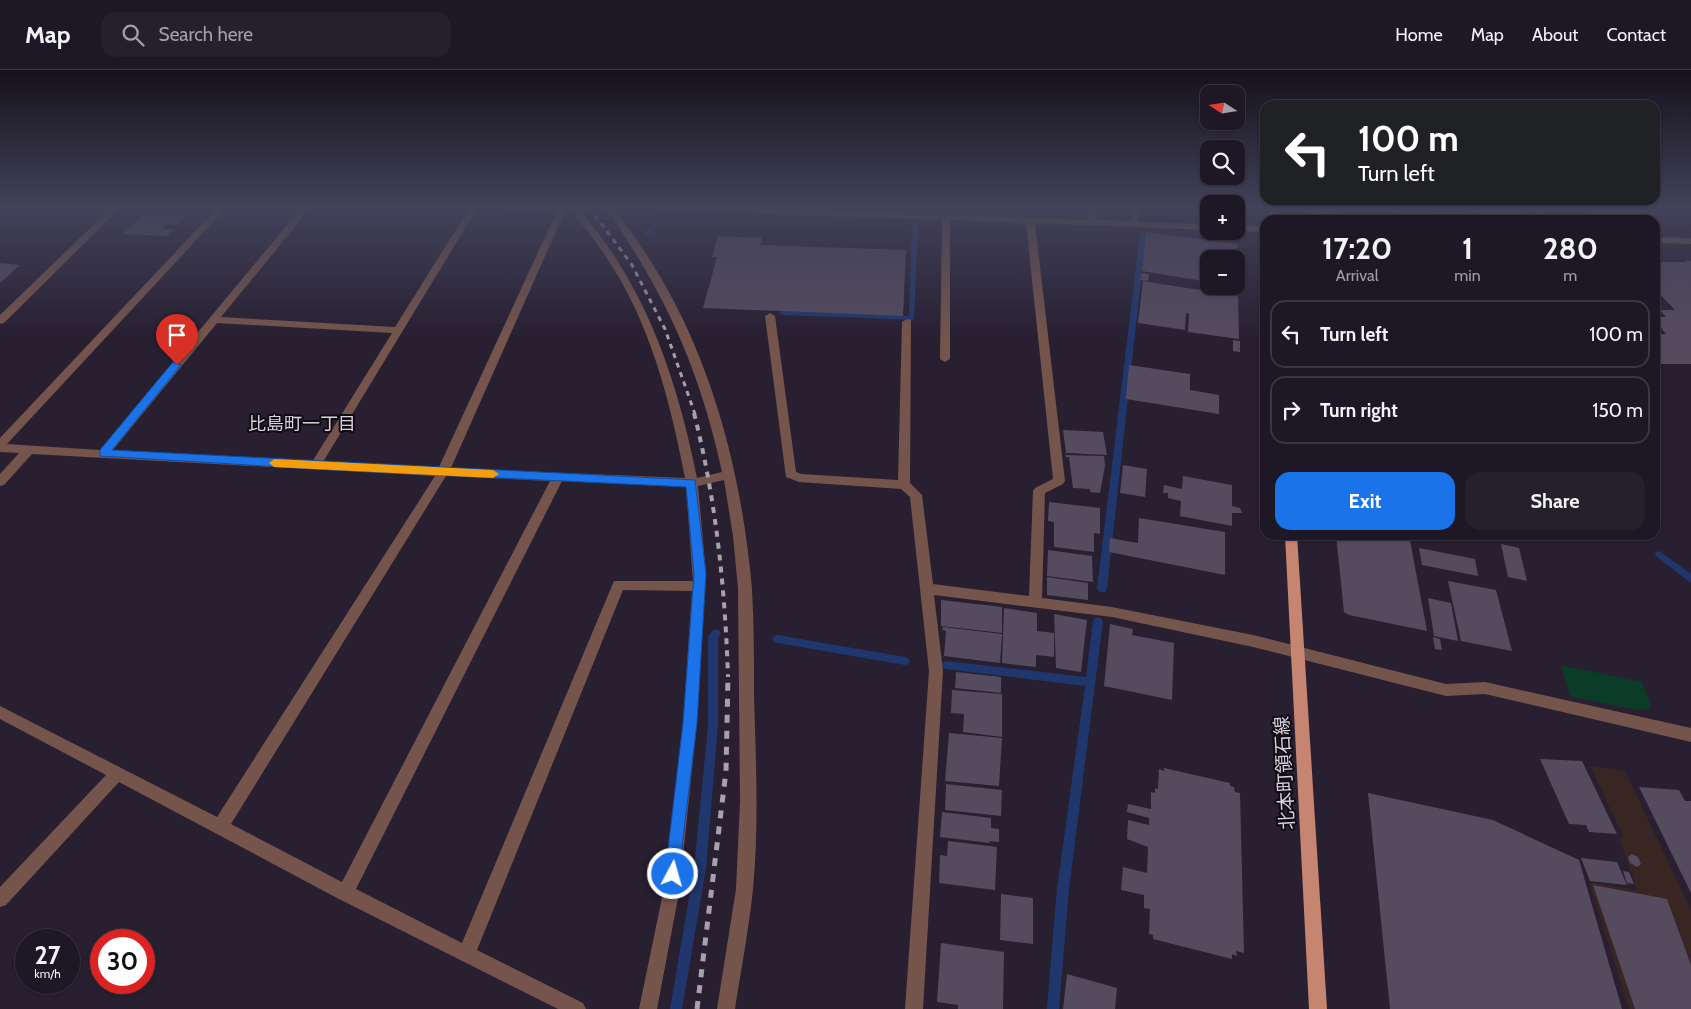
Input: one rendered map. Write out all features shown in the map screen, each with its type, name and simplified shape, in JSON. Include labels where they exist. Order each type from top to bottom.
[{"type":"main road","name":"北本町領石線","points":[[1291,540],[1318,1009]]},
{"type":"street","points":[[0,321],[72,251]]},
{"type":"street","points":[[0,446],[182,251]]},
{"type":"street","points":[[104,453],[271,251]]},
{"type":"street","points":[[315,466],[447,251]]},
{"type":"street","points":[[221,826],[443,472],[543,251]]},
{"type":"street","points":[[607,251],[630,290],[658,352],[680,422],[692,483],[700,574],[690,723],[672,884],[648,1009]]},
{"type":"street","points":[[640,251],[666,293],[686,334],[711,399],[730,474],[739,530],[745,589],[748,753],[746,874],[726,1009]]},
{"type":"street","points":[[945,359],[946,251]]},
{"type":"street","points":[[1033,251],[1059,481],[1038,491],[1036,603]]},
{"type":"street","points":[[770,316],[790,474],[799,478],[904,485],[916,495],[929,589],[936,671],[914,1009]]},
{"type":"street","points":[[213,320],[399,330]]},
{"type":"street","points":[[904,485],[907,322]]},
{"type":"street","points":[[0,446],[29,450],[315,466],[692,483],[730,474]]},
{"type":"street","points":[[0,482],[29,450]]},
{"type":"street","points":[[345,893],[558,477]]},
{"type":"street","points":[[466,955],[620,584],[698,586]]},
{"type":"street","points":[[929,589],[1112,612],[1253,641],[1297,654],[1446,690],[1485,688],[1691,735]]},
{"type":"street","points":[[0,712],[221,826],[345,893],[577,1009]]},
{"type":"street","points":[[0,899],[118,773]]},
{"type":"shaded area","points":[[1590,766],[1625,771],[1691,910],[1691,1009],[1629,1009],[1589,882],[1637,890],[1619,837],[1623,836]]},
{"type":"green space","points":[[1561,665],[1642,682],[1651,706],[1650,709],[1637,710],[1570,696]]},
{"type":"building","points":[[714,251],[906,251],[903,316],[703,308],[717,257],[712,257]]},
{"type":"building","points":[[1144,251],[1200,251],[1200,281],[1142,271]]},
{"type":"building","points":[[1686,260],[1691,261],[1691,364],[1661,364],[1660,334],[1666,334],[1660,327],[1660,317],[1666,317],[1660,310],[1675,310],[1660,294],[1660,262],[1687,262]]},
{"type":"building","points":[[0,263],[20,265],[0,283]]},
{"type":"building","points":[[1142,273],[1149,274],[1148,281],[1140,280]]},
{"type":"building","points":[[1143,281],[1200,290],[1200,295],[1238,296],[1239,339],[1188,332],[1189,314],[1186,313],[1185,330],[1138,323]]},
{"type":"building","points":[[1233,340],[1240,341],[1240,352],[1233,351]]},
{"type":"building","points":[[1129,365],[1190,374],[1190,390],[1219,395],[1219,414],[1126,399]]},
{"type":"building","points":[[1063,430],[1103,432],[1107,455],[1066,453]]},
{"type":"building","points":[[1065,455],[1104,456],[1105,466],[1100,493],[1090,492],[1090,489],[1073,488],[1069,457]]},
{"type":"building","points":[[1123,465],[1147,469],[1145,497],[1120,493]]},
{"type":"building","points":[[1183,476],[1232,485],[1232,506],[1240,508],[1242,513],[1232,513],[1232,526],[1180,516],[1181,501],[1168,498],[1168,493],[1163,493],[1164,485],[1182,489]]},
{"type":"building","points":[[1049,502],[1100,508],[1100,534],[1094,533],[1094,552],[1054,547],[1054,522],[1048,521]]},
{"type":"building","points":[[1139,518],[1225,532],[1225,575],[1109,552],[1110,538],[1138,543]]},
{"type":"building","points":[[1337,540],[1410,540],[1427,631],[1349,615],[1344,612]]},
{"type":"building","points":[[1501,544],[1519,548],[1527,581],[1508,577]]},
{"type":"building","points":[[1419,548],[1475,559],[1478,576],[1422,565]]},
{"type":"building","points":[[1048,550],[1092,556],[1093,582],[1047,576]]},
{"type":"building","points":[[1047,577],[1088,583],[1088,600],[1047,595]]},
{"type":"building","points":[[1448,581],[1496,590],[1512,651],[1461,641]]},
{"type":"building","points":[[1428,598],[1451,603],[1458,641],[1434,636]]},
{"type":"building","points":[[941,600],[1002,607],[1002,633],[941,626]]},
{"type":"building","points":[[1004,608],[1037,613],[1037,631],[1054,633],[1054,657],[1036,655],[1036,667],[1002,663]]},
{"type":"building","points":[[1054,614],[1087,620],[1081,672],[1056,668]]},
{"type":"building","points":[[1110,624],[1133,629],[1132,635],[1174,643],[1172,700],[1104,686]]},
{"type":"building","points":[[943,627],[1002,634],[1000,663],[944,656],[946,631],[942,630]]},
{"type":"building","points":[[1433,637],[1440,639],[1442,650],[1435,649]]},
{"type":"building","points":[[956,672],[1001,677],[1001,693],[955,688]]},
{"type":"building","points":[[952,690],[1002,694],[1002,737],[963,732],[964,714],[951,713]]},
{"type":"building","points":[[949,733],[1002,738],[999,786],[945,781]]},
{"type":"building","points":[[1540,759],[1582,761],[1617,834],[1589,832],[1586,825],[1569,824]]},
{"type":"building","points":[[1164,768],[1230,783],[1230,786],[1234,787],[1235,792],[1240,793],[1244,953],[1236,951],[1237,956],[1232,954],[1232,959],[1153,939],[1153,935],[1149,934],[1150,909],[1144,908],[1144,895],[1121,890],[1123,867],[1147,873],[1148,847],[1127,839],[1128,820],[1149,825],[1149,818],[1127,812],[1128,804],[1151,809],[1151,792],[1155,793],[1155,788],[1158,789],[1159,769],[1164,771]]},
{"type":"building","points":[[946,784],[1002,790],[1001,816],[945,810]]},
{"type":"building","points":[[1639,787],[1679,790],[1685,801],[1691,801],[1691,893]]},
{"type":"building","points":[[1368,793],[1493,820],[1579,860],[1622,1009],[1390,1009]]},
{"type":"building","points":[[942,812],[991,818],[991,828],[999,829],[999,842],[989,841],[990,843],[940,837]]},
{"type":"building","points":[[948,841],[997,847],[995,890],[939,883],[940,855],[947,856]]},
{"type":"building","points":[[1632,854],[1638,857],[1641,864],[1637,867],[1630,863],[1628,857]]},
{"type":"building","points":[[1581,858],[1617,862],[1627,885],[1590,881]]},
{"type":"building","points":[[1623,871],[1629,872],[1634,884],[1627,883]]},
{"type":"building","points":[[1593,885],[1667,899],[1691,965],[1691,1009],[1635,1009]]},
{"type":"building","points":[[1001,894],[1033,898],[1033,944],[1000,940]]},
{"type":"building","points":[[941,943],[1004,952],[1003,1009],[958,1009],[958,1005],[937,1002]]},
{"type":"building","points":[[1067,974],[1117,988],[1115,1009],[1063,1009]]},
{"type":"waterway","points":[[782,313],[912,318],[914,251]]},
{"type":"waterway","points":[[1102,589],[1141,251]]},
{"type":"waterway","points":[[1659,554],[1691,579]]},
{"type":"waterway","points":[[1053,1009],[1063,889],[1098,621]]},
{"type":"waterway","points":[[676,1009],[700,868],[713,726],[713,637],[716,633]]},
{"type":"waterway","points":[[777,639],[905,661]]},
{"type":"waterway","points":[[946,665],[1090,682]]},
{"type":"railway","points":[[621,251],[632,265],[665,329],[695,414]]},
{"type":"railway","points":[[694,413],[714,511],[725,610],[728,677]]},
{"type":"railway","points":[[697,1009],[726,771],[728,677]]},
{"type":"slow traffic","points":[[274,463],[493,474]]},
{"type":"district","name":"比島町一丁目","points":[[302,424]]},
{"type":"route","points":[[177,365],[104,453],[315,466],[692,483],[700,574],[690,723],[673,874]]}]
